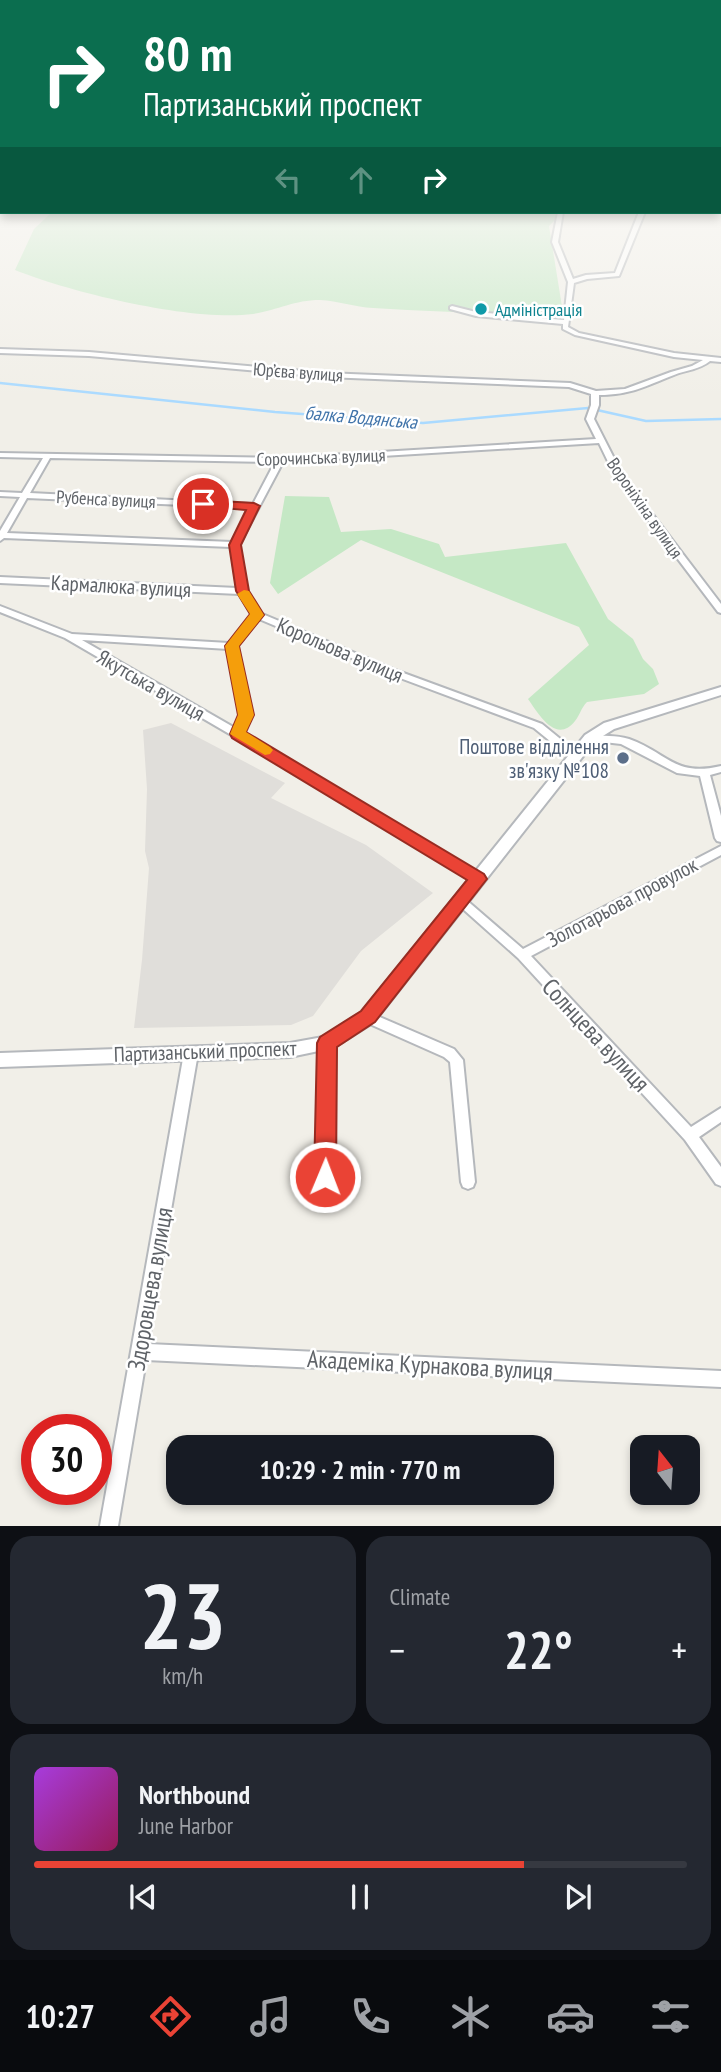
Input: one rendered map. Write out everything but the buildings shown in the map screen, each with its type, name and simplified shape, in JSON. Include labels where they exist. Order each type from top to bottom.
[{"type":"street","points":[[561,256],[571,282],[565,328],[577,334]]},
{"type":"street","points":[[571,282],[586,277],[617,275],[624,256]]},
{"type":"street","points":[[452,308],[475,314],[567,322]]},
{"type":"street","points":[[528,318],[577,334],[721,360]]},
{"type":"street","name":"Юр’єва вулиця","points":[[0,351],[89,354],[326,375],[570,385],[595,393]]},
{"type":"street","points":[[595,393],[616,394],[643,388],[668,375],[701,366],[708,359]]},
{"type":"street","name":"Вороніхіна вулиця","points":[[595,393],[590,419],[618,474],[721,610]]},
{"type":"street","name":"Сорочинська вулиця","points":[[0,455],[280,460],[600,441]]},
{"type":"street","points":[[47,457],[1,536],[235,545],[280,460]]},
{"type":"street","name":"Рубенса вулиця","points":[[0,494],[254,506]]},
{"type":"street","name":"Корольова вулиця","points":[[235,545],[242,591],[257,615],[395,673],[538,726],[576,757]]},
{"type":"street","name":"Кармалюка вулиця","points":[[0,580],[242,591]]},
{"type":"street","name":"Якутська вулиця","points":[[0,609],[68,636],[478,879]]},
{"type":"street","points":[[232,646],[257,615]]},
{"type":"street","points":[[68,636],[232,646]]},
{"type":"street","points":[[232,646],[246,715],[237,734]]},
{"type":"street","name":"Партизанський проспект","points":[[0,1060],[290,1050],[327,1043],[368,1017],[590,738],[609,726],[721,691]]},
{"type":"street","points":[[590,738],[623,741],[680,772],[705,775],[721,769]]},
{"type":"street","points":[[705,775],[721,838]]},
{"type":"street","name":"Золотарьова провулок","points":[[522,955],[721,850]]},
{"type":"street","name":"Солнцева вулиця","points":[[460,901],[522,955],[690,1136],[721,1179]]},
{"type":"street","points":[[368,1017],[449,1053],[456,1060],[468,1182]]},
{"type":"street","points":[[325,1177],[327,1043]]},
{"type":"street","name":"Здоровцева вулиця","points":[[109,1526],[191,1053]]},
{"type":"street","points":[[690,1136],[721,1114]]},
{"type":"street","name":"Академіка Курнакова вулиця","points":[[139,1352],[721,1379]]},
{"type":"shaded area","points":[[171,723],[285,783],[271,798],[366,845],[433,893],[361,951],[313,1016],[291,1025],[134,1028],[149,868],[145,851],[147,789],[143,730]]},
{"type":"green space","points":[[21,256],[554,256],[564,319],[373,308],[320,300],[253,314],[199,314],[133,304],[68,288],[15,270]]},
{"type":"green space","points":[[285,496],[329,497],[341,532],[391,529],[439,544],[445,557],[566,543],[608,619],[633,639],[643,659],[653,669],[659,684],[644,694],[587,702],[568,728],[554,728],[542,718],[528,699],[589,645],[579,627],[361,540],[278,594],[270,583]]},
{"type":"waterway","name":"балка Водянська","points":[[0,383],[275,412],[423,423],[588,408],[646,421],[721,419]]},
{"type":"slow traffic","points":[[244,594],[257,615],[232,646],[246,715],[237,734],[265,750]]},
{"type":"place","name":"Адміністрація","points":[[481,309]]},
{"type":"place","name":"Поштове відділення зв'язку №108","points":[[623,758]]},
{"type":"route","points":[[203,504],[254,506],[235,545],[242,591],[257,615],[232,646],[246,715],[237,734],[478,879],[368,1017],[349,1032],[327,1043],[325,1177]]}]
